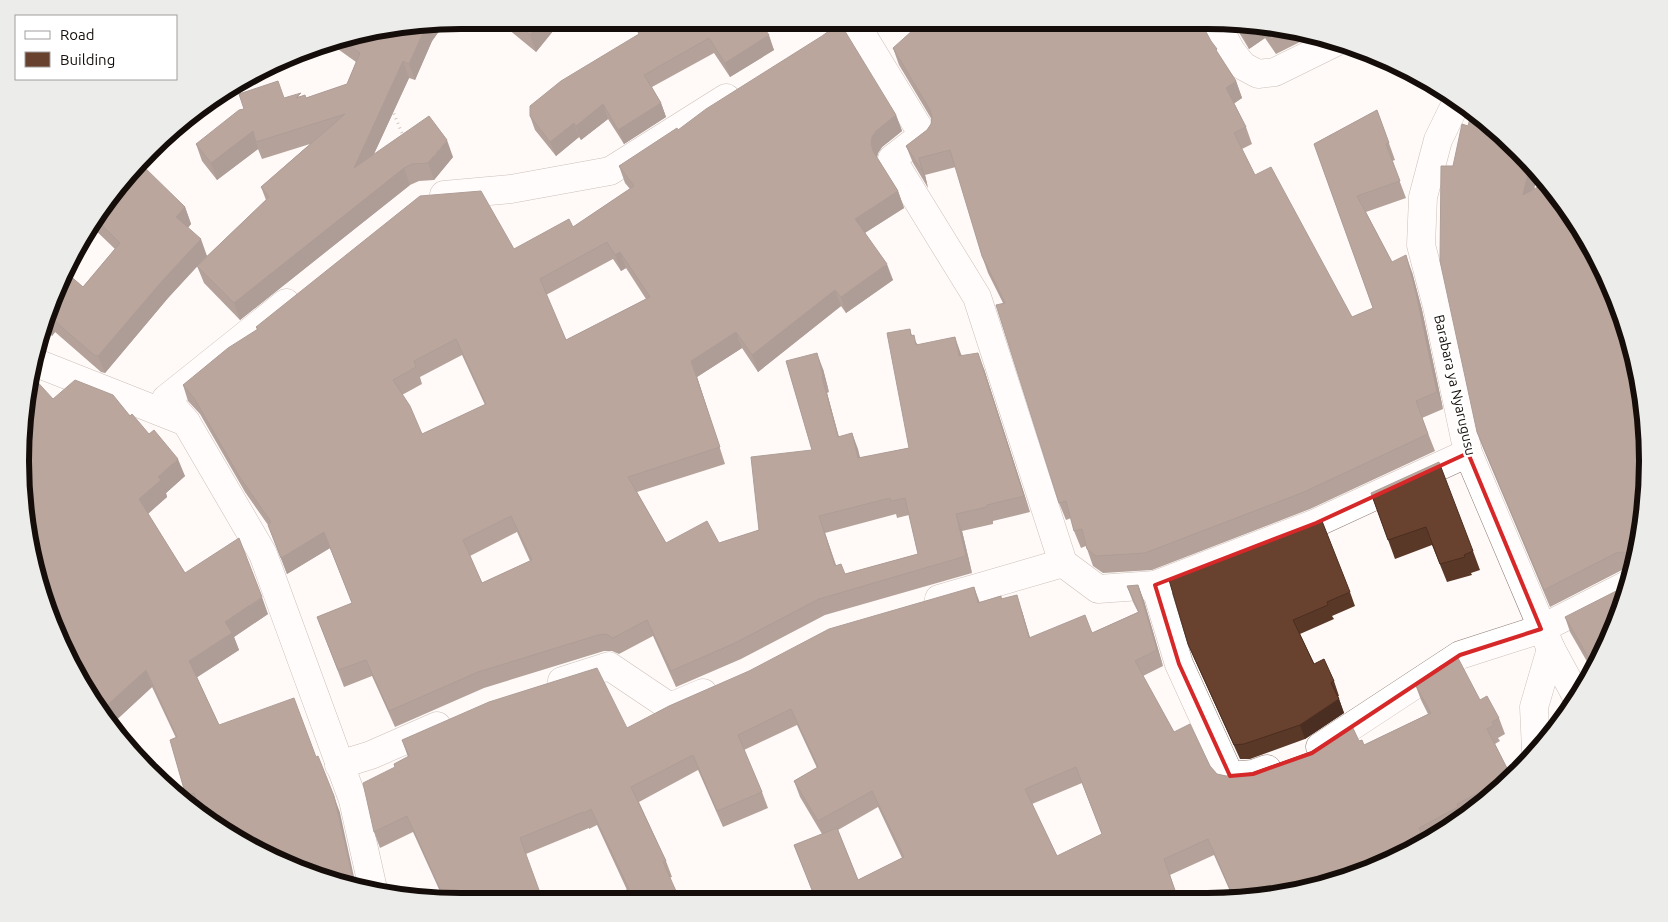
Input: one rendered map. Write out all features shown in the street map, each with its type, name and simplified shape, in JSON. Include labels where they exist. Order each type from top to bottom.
[{"type":"street","points":[[848,29],[923,135],[892,159],[977,297],[1063,563],[1098,589],[1155,585],[1316,523],[1468,453]]},
{"type":"street","points":[[1220,29],[1231,51],[1243,66],[1258,74],[1275,72],[1328,46]]},
{"type":"street","points":[[420,197],[511,189],[610,171],[744,86]]},
{"type":"street","name":"Barabara ya Nyarugusu","points":[[1454,107],[1438,140],[1424,197],[1421,245],[1437,306],[1468,453],[1546,639],[1573,690]]},
{"type":"street","points":[[304,288],[166,399],[186,422],[263,554],[352,800],[372,884]]},
{"type":"street","points":[[40,364],[186,422]]},
{"type":"street","points":[[912,606],[1063,563]]},
{"type":"street","points":[[1155,585],[1179,664],[1230,776],[1253,774],[1312,753],[1460,655],[1546,639],[1619,591]]},
{"type":"street","points":[[1536,742],[1534,708],[1546,639]]},
{"type":"street","points":[[535,689],[609,666],[670,707],[722,684]]},
{"type":"street","points":[[339,765],[370,755],[462,715]]},
{"type":"path","points":[[392,107],[404,139]]},
{"type":"highlighted area","points":[[1468,453],[1541,629],[1460,655],[1312,753],[1253,774],[1230,776],[1179,664],[1155,585],[1316,523]]},
{"type":"building","points":[[523,29],[535,29],[530,35]]},
{"type":"building","points":[[765,29],[769,35],[725,63],[709,38],[644,75],[661,103],[618,130],[603,104],[576,126],[574,123],[550,142],[530,116],[530,106],[561,81],[639,34],[637,30]]},
{"type":"building","points":[[832,29],[844,29],[896,115],[876,131],[871,143],[873,151],[898,191],[855,219],[887,264],[841,297],[835,290],[752,355],[736,332],[691,361],[720,447],[628,477],[666,543],[707,521],[719,543],[759,530],[751,457],[812,450],[786,361],[817,353],[838,437],[852,433],[858,458],[909,448],[887,333],[910,329],[911,336],[914,335],[916,345],[955,337],[959,356],[978,353],[1024,496],[956,514],[966,556],[819,599],[735,643],[671,671],[647,620],[613,638],[606,634],[598,635],[478,672],[389,711],[366,660],[338,670],[317,617],[352,603],[324,532],[281,558],[268,525],[271,522],[239,476],[194,398],[183,385],[228,348],[258,329],[256,327],[420,196],[481,191],[514,249],[569,219],[573,227],[634,186],[619,166],[677,128],[678,130],[706,109]],"holes":[[[607,242],[615,255],[620,252],[650,297],[566,340],[540,279]],[[456,339],[486,404],[422,434],[410,406],[393,380],[416,367],[414,361]],[[890,498],[891,501],[905,498],[918,554],[845,574],[841,564],[835,566],[819,516]],[[511,516],[532,560],[482,583],[463,540]]]},
{"type":"building","points":[[914,29],[1204,29],[1236,81],[1226,88],[1246,127],[1234,133],[1255,175],[1271,167],[1352,317],[1373,308],[1314,144],[1377,110],[1389,143],[1386,144],[1400,181],[1357,196],[1392,262],[1406,255],[1437,392],[1416,401],[1428,434],[1304,492],[1145,553],[1096,556],[1087,549],[1082,529],[1074,531],[1066,501],[1059,503],[996,305],[1005,303],[982,256],[950,150],[919,158],[922,171],[906,146],[927,130],[931,124],[932,117],[930,110],[893,48]]},
{"type":"building","points":[[1241,30],[1250,31],[1244,35]]},
{"type":"building","points":[[424,31],[409,64],[403,61],[354,168],[429,116],[447,140],[428,163],[412,164],[404,168],[234,303],[197,266],[269,197],[261,187],[345,114],[256,142],[253,131],[211,163],[196,144],[239,110],[244,109],[239,94],[278,81],[284,98],[301,93],[296,98],[305,95],[306,98],[347,84],[360,53],[347,44],[405,32]]},
{"type":"building","points":[[1265,32],[1280,35],[1270,40]]},
{"type":"building","points":[[1470,118],[1513,155],[1528,172],[1523,195],[1540,186],[1581,245],[1595,270],[1616,322],[1625,349],[1636,405],[1639,461],[1638,489],[1636,517],[1629,554],[1616,553],[1544,590],[1477,432],[1440,261],[1441,166],[1453,166],[1462,124],[1468,126]]},
{"type":"building","points":[[144,167],[185,207],[176,217],[201,239],[162,281],[98,356],[94,355],[53,319],[70,276],[83,287],[120,243],[100,223],[118,198]]},
{"type":"building","points":[[75,380],[113,395],[130,416],[132,414],[149,434],[154,430],[178,459],[158,477],[161,480],[139,499],[185,573],[239,538],[262,597],[225,622],[232,633],[189,661],[219,725],[294,698],[316,757],[318,756],[334,796],[354,880],[322,870],[270,849],[198,804],[194,793],[188,795],[185,794],[170,740],[177,737],[146,670],[106,706],[73,652],[52,600],[43,573],[32,517],[29,461],[32,405],[36,381],[53,399]]},
{"type":"building","points":[[1439,462],[1473,551],[1464,555],[1465,557],[1440,564],[1426,527],[1388,540],[1371,493]]},
{"type":"building","points":[[1322,521],[1350,592],[1327,602],[1328,605],[1293,620],[1314,664],[1324,659],[1334,681],[1331,683],[1339,699],[1300,725],[1244,744],[1234,745],[1188,644],[1169,580]]},
{"type":"building","points":[[1138,585],[1157,650],[1135,661],[1174,732],[1190,724],[1210,766],[1217,774],[1226,776],[1252,773],[1311,752],[1352,726],[1359,741],[1362,740],[1364,745],[1431,713],[1415,684],[1441,666],[1458,658],[1480,700],[1487,696],[1499,718],[1492,722],[1494,725],[1487,729],[1508,771],[1492,786],[1457,804],[1458,807],[1419,828],[1422,835],[1398,849],[1319,879],[1263,890],[1235,892],[1231,892],[1208,839],[1164,859],[1176,893],[813,893],[794,845],[837,828],[858,880],[904,857],[872,791],[818,821],[794,781],[818,767],[791,709],[738,735],[762,792],[717,811],[693,755],[631,787],[666,861],[663,862],[677,893],[619,893],[629,889],[591,809],[520,838],[540,893],[441,892],[407,816],[374,832],[363,783],[395,767],[394,764],[409,756],[402,740],[489,702],[597,668],[627,728],[669,706],[749,671],[829,629],[974,587],[978,603],[1001,596],[1001,599],[1017,595],[1029,638],[1085,615],[1092,633],[1139,612],[1127,586]],"holes":[[[1076,767],[1102,834],[1057,856],[1025,789]]]},
{"type":"building","points":[[1620,589],[1590,661],[1565,617]]}]
